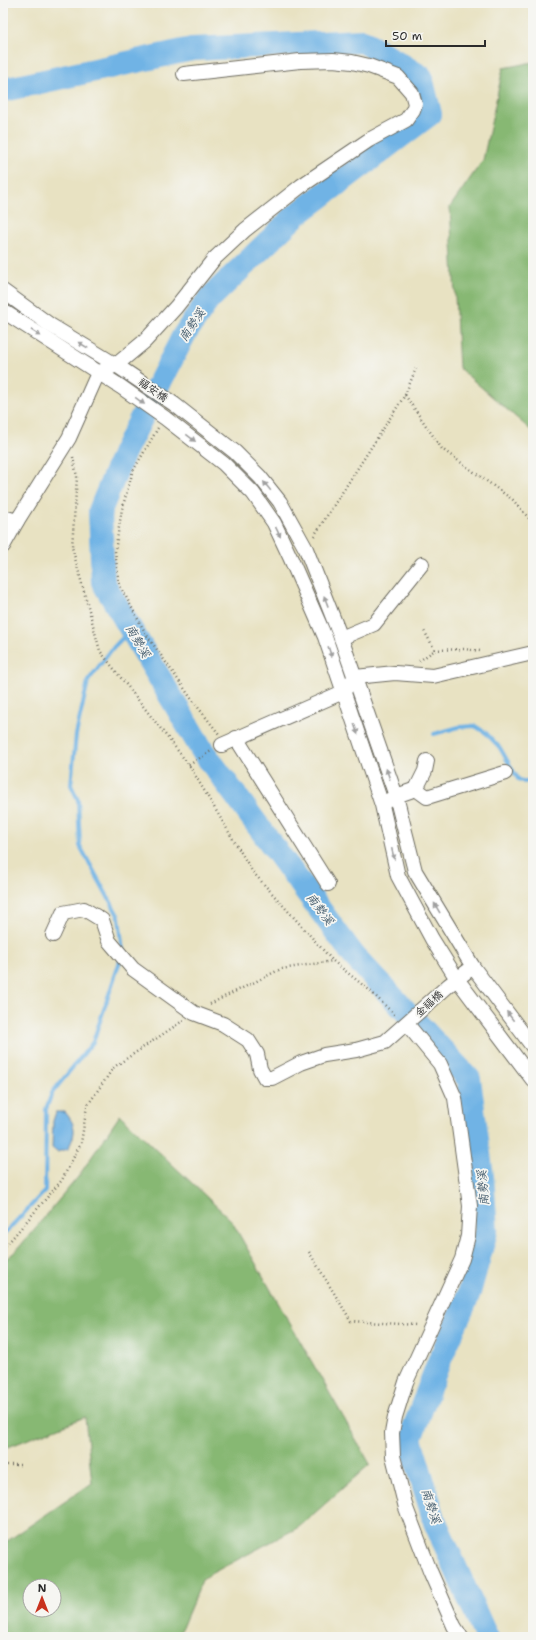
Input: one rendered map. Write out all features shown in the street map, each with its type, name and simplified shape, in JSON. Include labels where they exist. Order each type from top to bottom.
[{"type":"street","points":[[3,546],[69,438],[98,373],[116,365],[145,341],[176,307],[214,259],[246,230],[314,178],[369,140],[406,120],[416,104],[412,93],[398,78],[369,66],[352,62],[334,60],[300,61],[184,74]]},
{"type":"street","name":"福安橋","points":[[3,291],[50,325],[132,375],[174,404],[235,452],[260,477],[280,502],[306,548],[355,677],[396,796],[415,871],[473,967],[533,1047]]},
{"type":"street","name":"福安橋","points":[[3,311],[121,387],[162,416],[224,464],[253,493],[274,523],[325,637],[382,805],[398,876],[453,982],[533,1080]]},
{"type":"street","points":[[3,517],[17,521]]},
{"type":"street","points":[[290,557],[306,548]]},
{"type":"street","points":[[340,638],[374,624],[422,564]]},
{"type":"street","points":[[328,884],[228,742],[343,692],[355,677],[395,673],[433,676],[533,653]]},
{"type":"street","points":[[382,805],[396,796],[416,789],[425,771],[427,761]]},
{"type":"street","points":[[416,789],[427,797],[505,772]]},
{"type":"street","points":[[53,935],[63,914],[84,909],[102,920],[109,941],[133,969],[194,1013]]},
{"type":"street","name":"金福橋","points":[[194,1013],[222,1024],[248,1040],[257,1054],[260,1069],[265,1078],[272,1078],[301,1063],[324,1055],[356,1050],[385,1042],[453,982],[473,967]]},
{"type":"street","points":[[407,1024],[440,1064],[455,1098],[470,1206],[468,1236],[462,1259],[406,1382],[395,1417],[392,1433],[393,1456],[406,1508],[430,1571],[454,1626],[461,1637]]},
{"type":"path","points":[[306,548],[405,395],[417,366]]},
{"type":"path","points":[[405,395],[442,449],[513,500],[533,523]]},
{"type":"path","points":[[162,416],[133,472],[122,509],[115,550],[119,584],[146,634],[193,701],[228,742],[189,765]]},
{"type":"path","points":[[69,438],[77,476],[72,547],[100,651],[189,765],[252,871],[333,961],[369,990],[403,1023],[407,1024]]},
{"type":"path","points":[[422,629],[435,650]]},
{"type":"path","points":[[416,662],[435,650],[464,648],[480,651],[502,659]]},
{"type":"path","points":[[3,1249],[62,1180],[81,1143],[87,1106],[114,1067],[194,1013],[281,969],[333,961]]},
{"type":"path","points":[[309,1252],[351,1321],[432,1326]]},
{"type":"path","points":[[3,1465],[23,1465]]},
{"type":"green space","points":[[533,62],[533,432],[459,368],[450,207],[483,160],[503,68]]},
{"type":"green space","points":[[120,1115],[231,1220],[370,1464],[299,1527],[203,1578],[178,1637],[3,1637],[3,1544],[92,1483],[85,1417],[3,1449],[3,1261],[16,1251],[78,1177]]},
{"type":"water","points":[[56,1112],[65,1112],[72,1121],[74,1130],[73,1138],[68,1149],[57,1152],[52,1148],[53,1121]]},
{"type":"waterway","name":"南勢溪","points":[[3,90],[192,49],[363,41],[421,77],[430,114],[295,216],[209,299],[184,335],[124,452],[100,511],[103,582],[202,750],[354,956],[469,1079],[482,1176],[486,1231],[468,1296],[438,1364],[410,1439],[435,1522],[487,1637]]},
{"type":"waterway","points":[[123,952],[119,917],[80,846],[78,800],[71,785],[76,735],[88,681],[112,649],[131,629]]},
{"type":"waterway","points":[[434,734],[459,727],[475,726],[486,733],[500,748],[518,779],[524,782],[533,780]]},
{"type":"waterway","points":[[3,1235],[45,1191],[46,1109],[52,1093],[93,1042],[121,958]]}]
